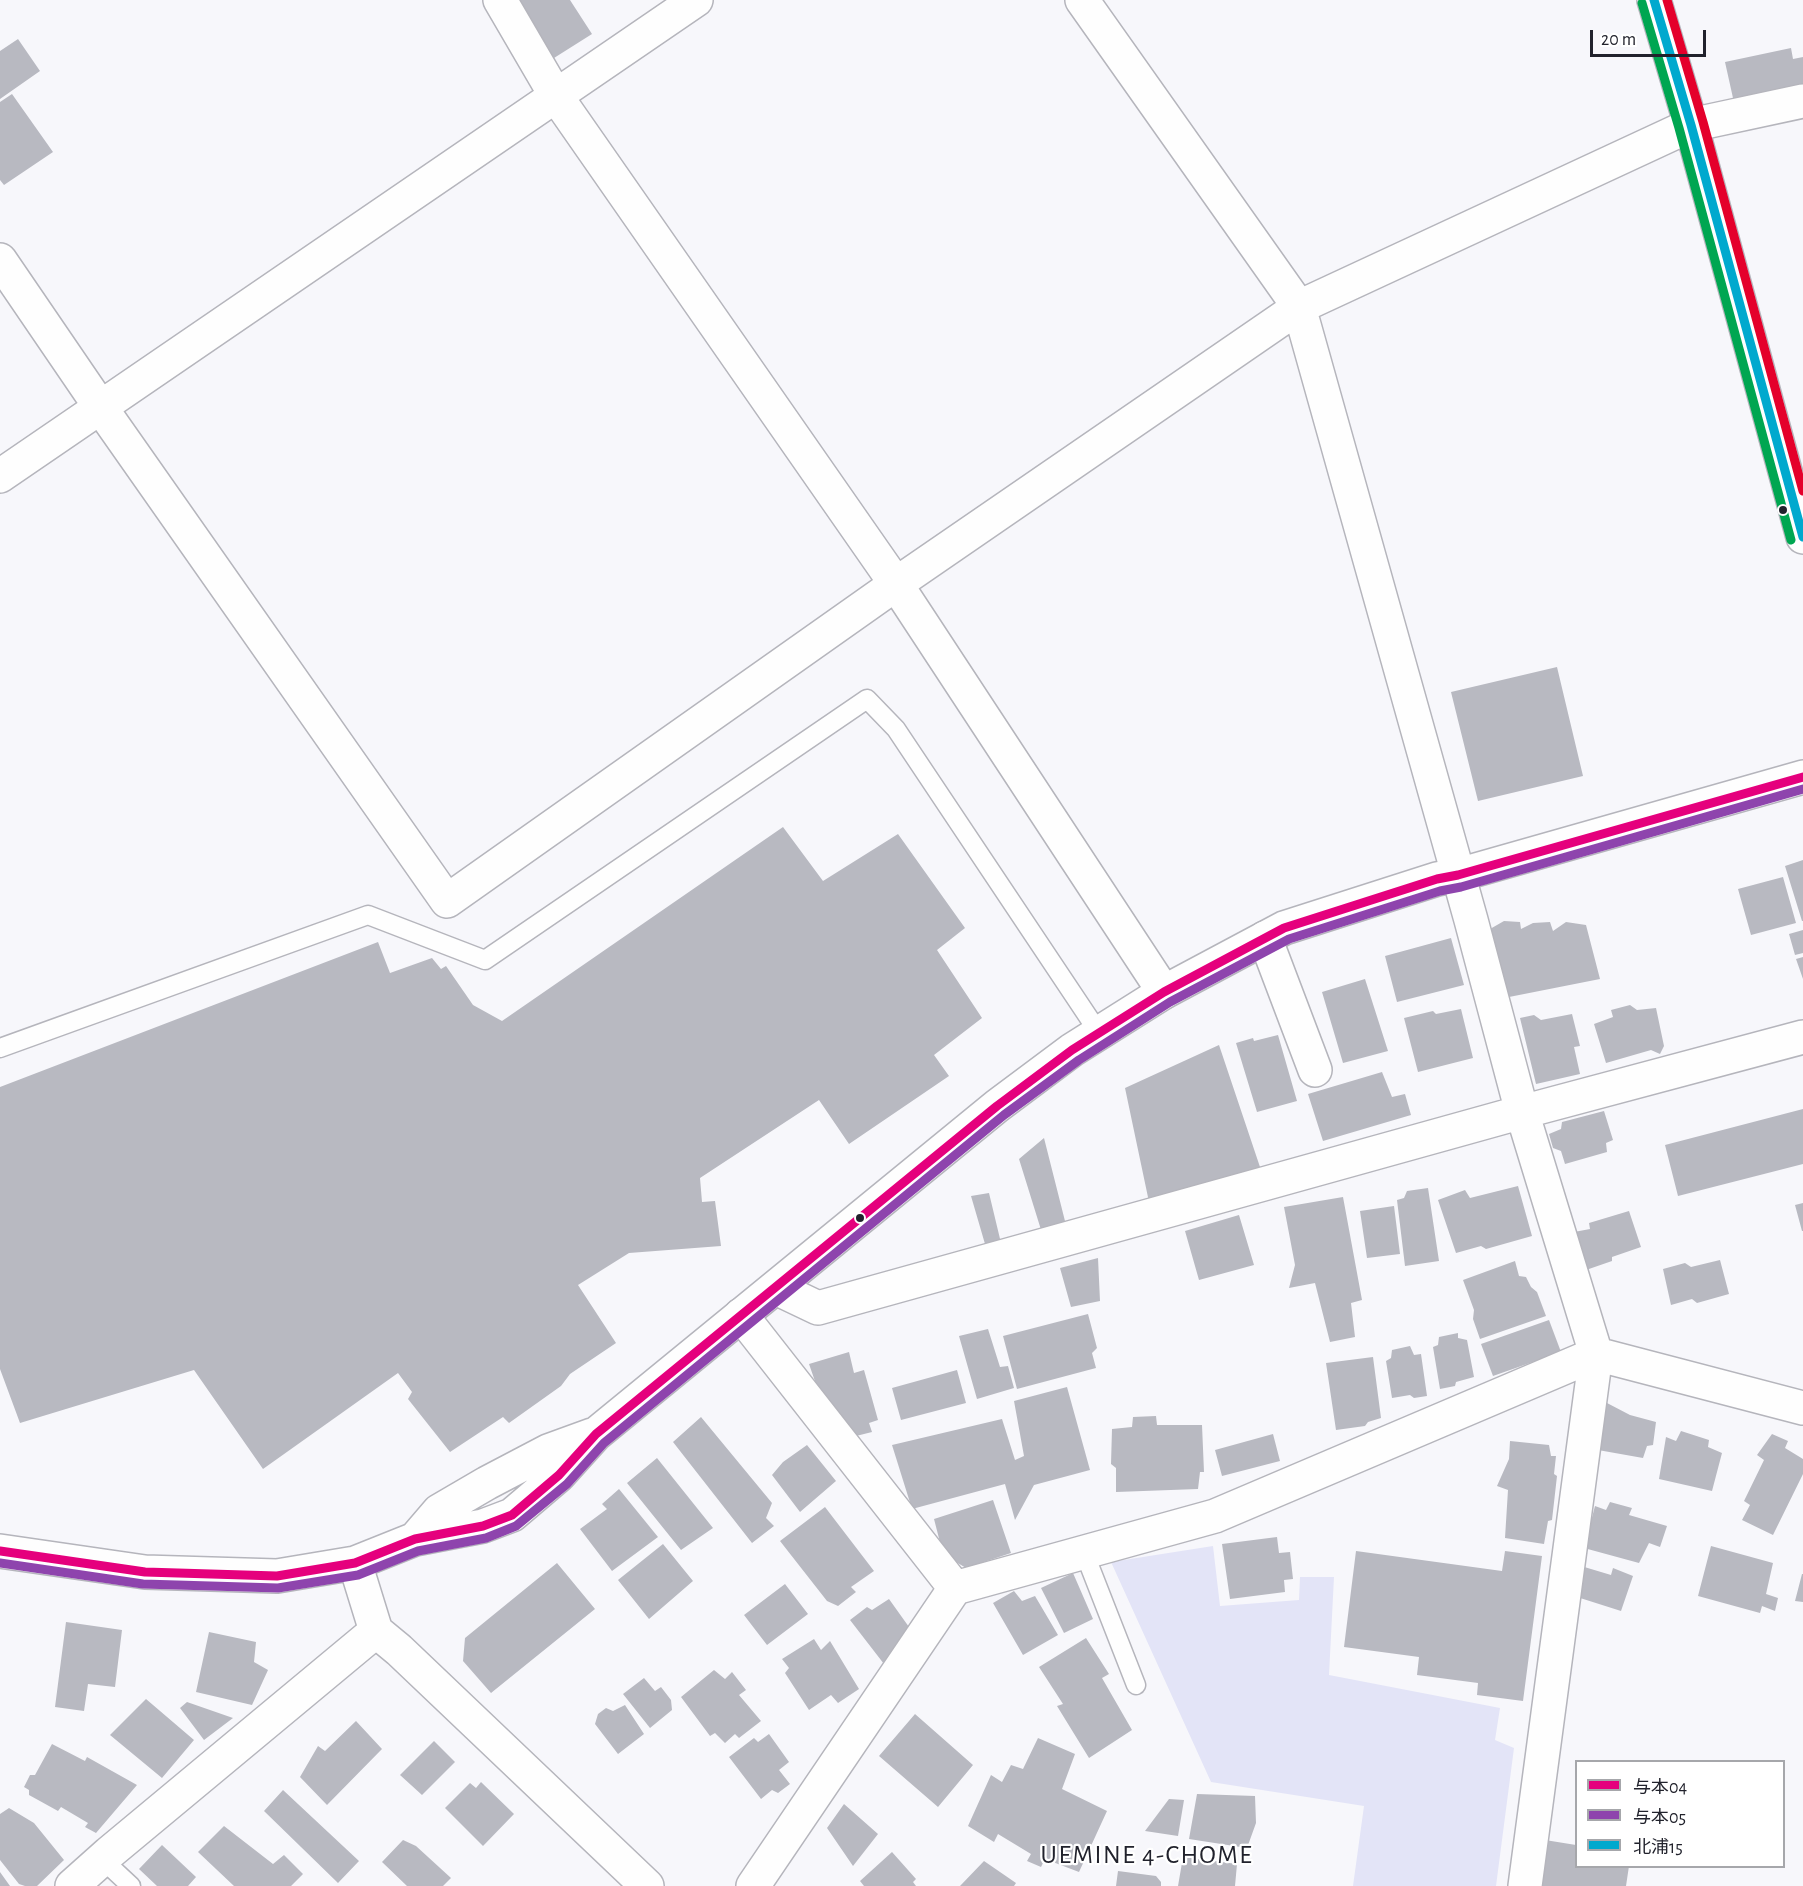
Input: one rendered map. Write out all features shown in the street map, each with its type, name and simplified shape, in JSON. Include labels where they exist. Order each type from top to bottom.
[{"type":"street","points":[[500,0],[556,96],[896,584],[1164,992]]},
{"type":"street","points":[[0,476],[696,0]]},
{"type":"street","points":[[1082,0],[1299,307],[1522,1112],[1596,1354],[1525,1886]]},
{"type":"street","points":[[1654,0],[1691,125],[1803,537]]},
{"type":"street","points":[[0,260],[101,408],[447,901],[896,584],[1299,307],[1691,125],[1803,101]]},
{"type":"street","points":[[0,1551],[145,1572],[278,1576],[355,1563],[415,1539],[439,1511],[487,1483],[548,1451],[596,1434],[997,1106],[1072,1050],[1164,992],[1284,928],[1437,879],[1803,777]]},
{"type":"street","points":[[1265,938],[1315,1070]]},
{"type":"street","points":[[776,1288],[818,1308],[1522,1112],[1803,1037]]},
{"type":"street","points":[[741,1315],[955,1588]]},
{"type":"street","points":[[753,1886],[955,1588],[1215,1516],[1596,1354],[1803,1408]]},
{"type":"street","points":[[355,1563],[376,1631],[399,1650],[647,1886]]},
{"type":"street","points":[[72,1886],[102,1858],[376,1631]]},
{"type":"lane","points":[[0,1048],[368,915],[485,960],[867,699],[896,729],[1100,1033]]},
{"type":"lane","points":[[1084,1552],[1136,1684]]},
{"type":"lane","points":[[102,1858],[131,1886]]},
{"type":"shaded area","points":[[1213,1546],[1220,1606],[1299,1600],[1300,1577],[1334,1577],[1329,1675],[1500,1708],[1495,1740],[1514,1748],[1496,1886],[1353,1886],[1364,1806],[1211,1782],[1111,1562]]},
{"type":"building","points":[[518,0],[570,0],[592,34],[554,58]]},
{"type":"building","points":[[18,39],[40,71],[0,99],[0,51]]},
{"type":"building","points":[[1791,48],[1793,59],[1803,57],[1803,92],[1735,107],[1725,62]]},
{"type":"building","points":[[12,94],[53,152],[4,185],[0,180],[0,102]]},
{"type":"building","points":[[1557,667],[1583,776],[1478,801],[1451,692]]},
{"type":"building","points":[[783,827],[823,881],[898,834],[965,928],[937,950],[982,1018],[934,1055],[949,1076],[849,1144],[819,1100],[700,1178],[702,1202],[715,1201],[721,1246],[629,1253],[578,1285],[616,1343],[570,1374],[561,1386],[509,1423],[503,1417],[450,1452],[408,1399],[412,1392],[398,1373],[263,1469],[194,1370],[20,1423],[0,1369],[0,1087],[378,942],[390,973],[432,958],[441,969],[446,966],[473,1005],[502,1021]]},
{"type":"building","points":[[1803,860],[1803,921],[1802,921],[1785,866]]},
{"type":"building","points":[[1783,877],[1796,923],[1751,935],[1738,889]]},
{"type":"building","points":[[1504,921],[1520,922],[1521,929],[1533,923],[1550,922],[1553,931],[1566,922],[1586,925],[1600,979],[1509,997],[1490,929]]},
{"type":"building","points":[[1803,930],[1803,953],[1795,955],[1789,934]]},
{"type":"building","points":[[1451,938],[1464,985],[1397,1002],[1385,956]]},
{"type":"building","points":[[1803,957],[1803,979],[1796,959]]},
{"type":"building","points":[[1365,979],[1388,1051],[1343,1063],[1322,992]]},
{"type":"building","points":[[1630,1005],[1637,1010],[1656,1008],[1664,1046],[1660,1054],[1651,1050],[1606,1063],[1594,1024],[1613,1017],[1611,1010]]},
{"type":"building","points":[[1461,1009],[1473,1058],[1418,1072],[1404,1018],[1433,1011],[1436,1014]]},
{"type":"building","points":[[1572,1014],[1580,1046],[1574,1047],[1580,1074],[1536,1084],[1520,1018],[1534,1015],[1541,1020]]},
{"type":"building","points":[[1278,1035],[1297,1101],[1257,1112],[1236,1043]]},
{"type":"building","points":[[1219,1045],[1260,1167],[1149,1202],[1125,1088]]},
{"type":"building","points":[[1382,1072],[1392,1097],[1405,1094],[1411,1115],[1323,1141],[1308,1094]]},
{"type":"building","points":[[1803,1109],[1803,1164],[1678,1196],[1665,1145]]},
{"type":"building","points":[[1604,1111],[1613,1140],[1606,1143],[1607,1152],[1565,1164],[1561,1151],[1553,1148],[1549,1134],[1561,1129],[1562,1122]]},
{"type":"building","points":[[1044,1138],[1066,1225],[1042,1233],[1019,1159]]},
{"type":"building","points":[[1518,1186],[1532,1236],[1486,1249],[1481,1246],[1456,1253],[1438,1200],[1465,1190],[1470,1198]]},
{"type":"building","points":[[1428,1188],[1439,1261],[1405,1266],[1397,1200],[1404,1198],[1407,1191]]},
{"type":"building","points":[[989,1193],[1001,1243],[985,1244],[971,1196]]},
{"type":"building","points":[[1343,1197],[1362,1300],[1351,1303],[1355,1337],[1330,1342],[1315,1283],[1289,1288],[1295,1265],[1284,1207]]},
{"type":"building","points":[[1803,1203],[1803,1231],[1802,1231],[1795,1205]]},
{"type":"building","points":[[1394,1206],[1400,1254],[1367,1258],[1360,1211]]},
{"type":"building","points":[[1629,1211],[1641,1247],[1612,1257],[1612,1261],[1586,1270],[1574,1232],[1590,1229],[1589,1223]]},
{"type":"building","points":[[1239,1215],[1254,1265],[1199,1280],[1185,1231]]},
{"type":"building","points":[[1098,1258],[1100,1301],[1071,1307],[1060,1268]]},
{"type":"building","points":[[1720,1260],[1729,1294],[1697,1303],[1692,1299],[1671,1305],[1663,1269],[1685,1263],[1691,1267]]},
{"type":"building","points":[[1515,1261],[1519,1276],[1526,1277],[1531,1287],[1537,1292],[1546,1316],[1480,1339],[1473,1319],[1474,1310],[1463,1280]]},
{"type":"building","points":[[1088,1314],[1097,1348],[1092,1353],[1096,1368],[1017,1389],[1003,1336]]},
{"type":"building","points":[[1549,1320],[1561,1352],[1493,1376],[1481,1344]]},
{"type":"building","points":[[988,1329],[1000,1367],[1008,1366],[1014,1388],[977,1399],[959,1336]]},
{"type":"building","points":[[1458,1333],[1458,1338],[1467,1340],[1474,1377],[1456,1382],[1455,1386],[1440,1389],[1433,1347],[1438,1345],[1439,1337]]},
{"type":"building","points":[[1410,1346],[1414,1355],[1421,1354],[1427,1396],[1414,1398],[1410,1395],[1392,1398],[1386,1361],[1391,1358],[1392,1350]]},
{"type":"building","points":[[849,1352],[854,1373],[864,1370],[878,1420],[869,1423],[872,1432],[852,1437],[817,1387],[809,1364]]},
{"type":"building","points":[[1373,1357],[1381,1418],[1368,1422],[1365,1426],[1336,1430],[1326,1363]]},
{"type":"building","points":[[957,1370],[966,1403],[901,1420],[892,1388]]},
{"type":"building","points":[[1067,1387],[1090,1470],[1034,1485],[1015,1520],[1005,1484],[912,1509],[892,1445],[1002,1419],[1015,1460],[1024,1456],[1014,1401]]},
{"type":"building","points":[[1607,1403],[1630,1415],[1656,1422],[1653,1445],[1647,1446],[1643,1458],[1598,1450]]},
{"type":"building","points":[[1156,1416],[1157,1425],[1202,1425],[1204,1472],[1200,1472],[1198,1489],[1116,1492],[1116,1468],[1111,1464],[1112,1429],[1132,1427],[1133,1417]]},
{"type":"building","points":[[701,1417],[772,1503],[766,1518],[774,1526],[752,1543],[673,1442]]},
{"type":"building","points":[[1681,1431],[1709,1440],[1708,1447],[1722,1453],[1712,1491],[1659,1479],[1666,1437],[1676,1441]]},
{"type":"building","points":[[1273,1434],[1280,1461],[1222,1476],[1215,1450]]},
{"type":"building","points":[[1772,1434],[1788,1441],[1785,1448],[1803,1459],[1803,1474],[1773,1535],[1742,1520],[1750,1505],[1744,1501],[1764,1460],[1757,1455]]},
{"type":"building","points":[[1510,1441],[1549,1445],[1551,1456],[1556,1456],[1554,1474],[1557,1476],[1552,1520],[1548,1521],[1544,1544],[1505,1538],[1508,1490],[1497,1486],[1509,1459]]},
{"type":"building","points":[[807,1445],[836,1481],[800,1512],[772,1475],[783,1462]]},
{"type":"building","points":[[657,1458],[713,1528],[681,1550],[627,1483]]},
{"type":"building","points":[[619,1489],[658,1537],[612,1571],[580,1529],[607,1509],[602,1504]]},
{"type":"building","points":[[993,1500],[1011,1553],[966,1568],[943,1554],[934,1519]]},
{"type":"building","points":[[1610,1502],[1632,1508],[1629,1515],[1667,1526],[1660,1547],[1649,1543],[1639,1563],[1584,1548],[1595,1506],[1606,1510]]},
{"type":"building","points":[[825,1507],[874,1571],[851,1587],[856,1592],[838,1606],[827,1601],[780,1541]]},
{"type":"building","points":[[1277,1537],[1279,1553],[1290,1552],[1293,1579],[1284,1580],[1285,1592],[1230,1599],[1222,1544]]},
{"type":"building","points":[[663,1544],[693,1581],[649,1619],[618,1580]]},
{"type":"building","points":[[1711,1546],[1773,1563],[1766,1594],[1778,1598],[1775,1611],[1762,1606],[1760,1613],[1698,1596]]},
{"type":"building","points":[[1356,1551],[1502,1571],[1505,1551],[1542,1556],[1523,1701],[1477,1695],[1478,1683],[1417,1675],[1419,1657],[1344,1647]]},
{"type":"building","points":[[557,1563],[595,1609],[491,1693],[463,1661],[465,1638]]},
{"type":"building","points":[[1581,1566],[1611,1575],[1613,1568],[1633,1576],[1621,1611],[1577,1597]]},
{"type":"building","points":[[1073,1573],[1093,1619],[1064,1633],[1041,1588]]},
{"type":"building","points":[[1803,1574],[1803,1602],[1795,1601]]},
{"type":"building","points":[[785,1584],[808,1614],[767,1645],[744,1615]]},
{"type":"building","points":[[1014,1591],[1022,1601],[1035,1596],[1058,1635],[1023,1655],[993,1603]]},
{"type":"building","points":[[889,1599],[909,1627],[884,1664],[850,1620],[867,1607],[872,1610]]},
{"type":"building","points":[[66,1622],[122,1630],[115,1687],[88,1684],[84,1711],[55,1707]]},
{"type":"building","points":[[209,1632],[256,1642],[254,1662],[268,1670],[252,1705],[196,1692]]},
{"type":"building","points":[[1086,1638],[1109,1674],[1102,1678],[1132,1730],[1089,1758],[1057,1706],[1063,1704],[1039,1667]]},
{"type":"building","points":[[814,1639],[821,1650],[830,1641],[859,1689],[838,1703],[831,1695],[809,1710],[785,1673],[789,1668],[782,1659]]},
{"type":"building","points":[[714,1670],[725,1679],[732,1672],[746,1690],[739,1695],[761,1721],[739,1738],[735,1734],[725,1743],[715,1733],[710,1736],[681,1697]]},
{"type":"building","points":[[644,1678],[655,1691],[661,1687],[671,1700],[672,1710],[650,1728],[623,1694]]},
{"type":"building","points":[[146,1699],[194,1740],[162,1778],[110,1735]]},
{"type":"building","points":[[187,1702],[233,1718],[204,1740],[180,1708]]},
{"type":"building","points":[[625,1705],[644,1734],[618,1754],[595,1724],[598,1714],[606,1708],[613,1711]]},
{"type":"building","points":[[915,1714],[973,1765],[938,1807],[879,1756]]},
{"type":"building","points":[[356,1721],[382,1749],[327,1805],[300,1777],[318,1746],[325,1751]]},
{"type":"building","points":[[769,1734],[789,1762],[779,1770],[790,1784],[778,1793],[772,1790],[761,1799],[729,1757],[754,1738],[758,1742]]},
{"type":"building","points":[[1038,1738],[1075,1754],[1062,1789],[1107,1811],[1079,1872],[1045,1859],[1041,1867],[1027,1861],[1031,1854],[998,1834],[994,1842],[968,1826],[991,1775],[1002,1782],[1011,1765],[1023,1769]]},
{"type":"building","points":[[434,1741],[455,1762],[422,1795],[400,1775]]},
{"type":"building","points":[[52,1744],[85,1761],[87,1757],[137,1785],[96,1833],[85,1827],[88,1823],[61,1807],[58,1811],[29,1795],[29,1790],[24,1787],[30,1775],[35,1775]]},
{"type":"building","points":[[481,1782],[514,1814],[483,1846],[445,1808],[470,1783],[476,1788]]},
{"type":"building","points":[[283,1790],[359,1861],[338,1883],[264,1811]]},
{"type":"building","points":[[1197,1794],[1255,1796],[1256,1823],[1247,1848],[1189,1839]]},
{"type":"building","points":[[1169,1799],[1184,1800],[1178,1836],[1145,1831]]},
{"type":"building","points":[[844,1804],[878,1834],[853,1866],[827,1828]]},
{"type":"building","points":[[9,1808],[34,1823],[64,1860],[37,1886],[19,1884],[0,1860],[0,1814]]},
{"type":"building","points":[[224,1826],[273,1864],[284,1855],[303,1874],[291,1886],[234,1886],[198,1852]]},
{"type":"building","points":[[403,1840],[416,1846],[451,1878],[443,1886],[407,1886],[382,1862]]},
{"type":"building","points":[[1545,1840],[1575,1845],[1575,1868],[1629,1868],[1626,1886],[1538,1886]]},
{"type":"building","points":[[162,1845],[196,1877],[188,1886],[157,1886],[139,1869]]},
{"type":"building","points":[[892,1852],[916,1879],[913,1882],[916,1886],[864,1886],[860,1881]]},
{"type":"building","points":[[1183,1857],[1237,1864],[1235,1886],[1178,1886]]},
{"type":"building","points":[[984,1861],[1016,1883],[1014,1886],[960,1886]]},
{"type":"building","points":[[1118,1871],[1156,1876],[1161,1886],[1116,1886]]},
{"type":"building","points":[[0,1872],[10,1886],[0,1886]]},
{"type":"transit line","name":"北浦15","points":[[1654,0],[1691,125],[1803,537]]},
{"type":"transit line","points":[[1667,0],[1703,122],[1803,491]]},
{"type":"transit line","points":[[1642,3],[1679,128],[1791,540]]},
{"type":"transit line","name":"与本04","points":[[0,1551],[145,1572],[277,1576],[355,1563],[415,1539],[483,1526],[512,1515],[559,1475],[596,1434],[997,1106],[1072,1050],[1164,992],[1284,928],[1437,879],[1803,777]]},
{"type":"transit line","name":"与本05","points":[[0,1563],[143,1584],[278,1588],[358,1575],[418,1551],[486,1538],[516,1526],[567,1484],[604,1443],[1004,1115],[1079,1060],[1170,1002],[1289,939],[1440,891],[1461,887],[1803,789]]},
{"type":"district","name":"UEMINE 4-CHOME","points":[[1147,1855]]}]
